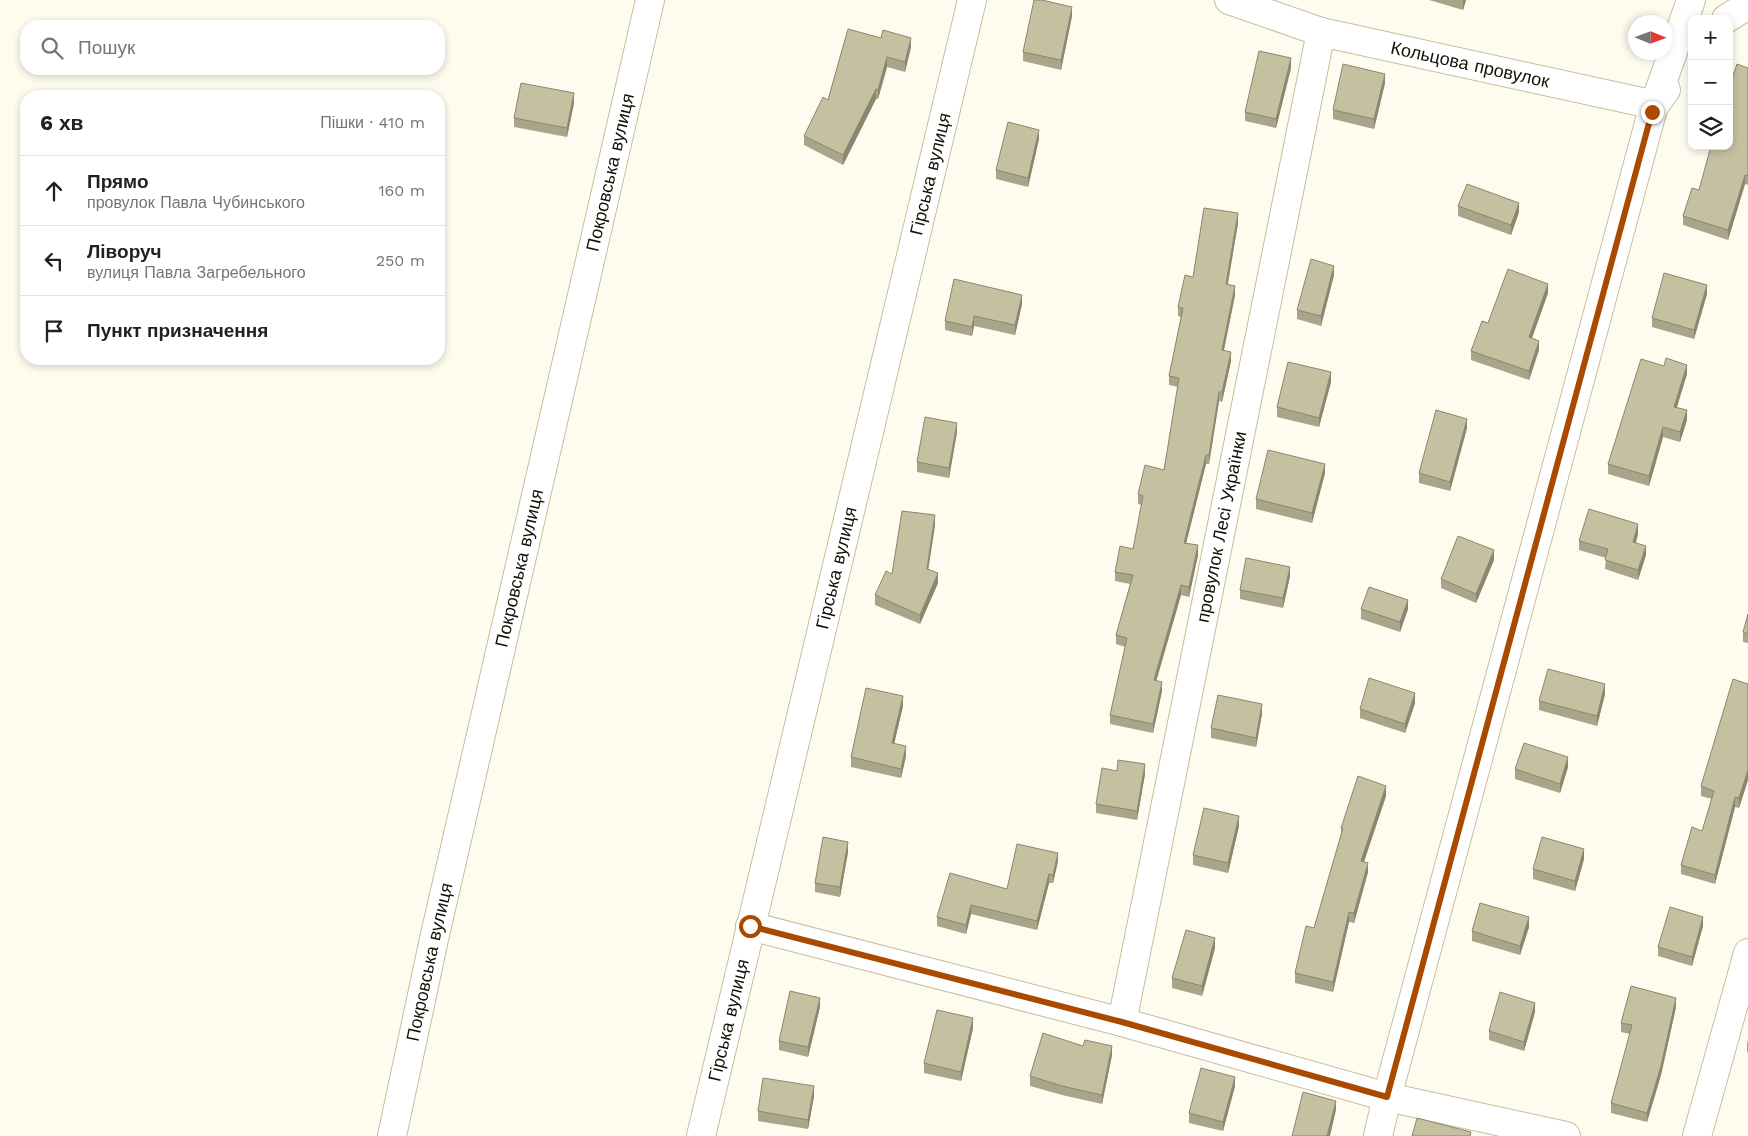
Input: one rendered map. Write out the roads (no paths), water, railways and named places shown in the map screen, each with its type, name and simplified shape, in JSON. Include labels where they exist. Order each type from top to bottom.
[{"type":"street","name":"Покровська вулиця","points":[[392,1136],[434,939],[650,0]]},
{"type":"street","name":"Гірська вулиця","points":[[701,1136],[972,0]]},
{"type":"street","name":"Кольцова провулок","points":[[1229,0],[1321,32],[1654,109]]},
{"type":"street","points":[[1378,1136],[1654,109],[1691,0]]},
{"type":"street","points":[[1732,15],[1748,5]]},
{"type":"street","name":"провулок Лесі Українки","points":[[1122,1022],[1321,32]]},
{"type":"street","points":[[1654,109],[1690,60]]},
{"type":"street","points":[[750,926],[1122,1022],[1387,1097],[1566,1136]]},
{"type":"street","points":[[1697,1136],[1748,953]]}]
